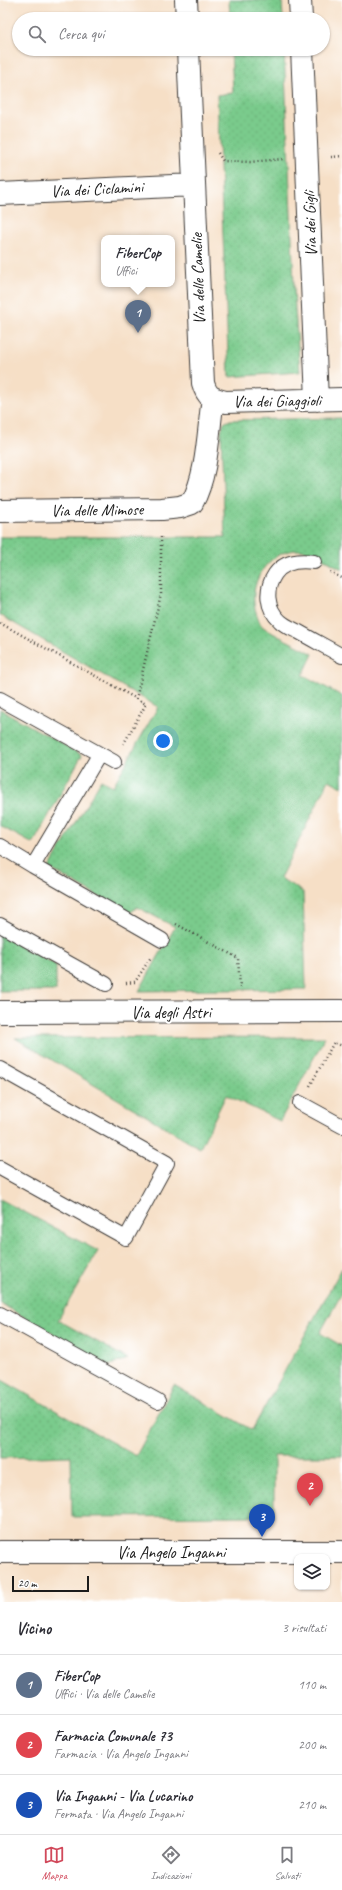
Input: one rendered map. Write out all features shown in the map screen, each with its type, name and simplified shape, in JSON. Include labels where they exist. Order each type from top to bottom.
[{"type":"street","points":[[186,0],[187,12]]},
{"type":"street","points":[[300,0],[301,12]]},
{"type":"street","name":"Via delle Camelie","points":[[188,56],[202,383],[206,394],[213,398]]},
{"type":"street","name":"Via dei Gigli","points":[[302,56],[317,400]]},
{"type":"street","name":"Via dei Ciclamini","points":[[0,194],[194,185]]},
{"type":"street","name":"Via dei Giaggioli","points":[[213,398],[224,402],[342,399]]},
{"type":"street","name":"Via delle Mimose","points":[[0,511],[162,509],[180,507],[192,503],[198,493],[202,476],[213,398]]},
{"type":"street","name":"Via degli Astri","points":[[0,1012],[342,1011]]},
{"type":"street","name":"Via Angelo Inganni","points":[[0,1552],[342,1552]]},
{"type":"lane","points":[[314,562],[299,560],[287,564],[276,572],[269,584],[268,598],[272,610],[281,622],[342,656]]},
{"type":"lane","points":[[0,699],[114,762]]},
{"type":"lane","points":[[33,866],[99,755]]},
{"type":"lane","points":[[0,846],[162,940]]},
{"type":"lane","points":[[0,925],[106,984]]},
{"type":"lane","points":[[0,1069],[167,1163],[126,1238],[0,1168]]},
{"type":"lane","points":[[300,1103],[342,1126]]},
{"type":"lane","points":[[0,1314],[158,1401]]},
{"type":"path","points":[[215,150],[223,161],[250,162],[307,158]]},
{"type":"path","points":[[331,157],[342,156]]},
{"type":"path","points":[[136,699],[161,594],[161,533]]},
{"type":"path","points":[[0,623],[146,704],[114,762]]},
{"type":"path","points":[[106,984],[135,982],[174,923],[238,958],[241,990]]},
{"type":"path","points":[[300,1103],[334,1042],[342,1046]]},
{"type":"green space","points":[[229,0],[282,0],[283,12],[230,12]]},
{"type":"green space","points":[[231,56],[284,56],[295,309],[300,372],[229,377],[217,95],[233,93]]},
{"type":"green space","points":[[342,418],[342,569],[306,551],[288,551],[269,562],[257,581],[254,592],[254,604],[262,626],[313,654],[303,675],[342,696],[342,787],[329,780],[280,878],[303,892],[306,989],[139,991],[175,927],[137,907],[129,914],[49,868],[101,780],[113,786],[158,707],[0,615],[0,537],[225,537],[221,431],[224,423],[230,420]]},
{"type":"green space","points":[[0,709],[82,755],[33,844],[0,826]]},
{"type":"green space","points":[[0,934],[56,965],[56,991],[0,991]]},
{"type":"green space","points":[[325,1037],[280,1121],[226,1095],[200,1148],[15,1038]]},
{"type":"green space","points":[[0,1199],[98,1251],[58,1320],[128,1359],[108,1366],[0,1303]]},
{"type":"green space","points":[[342,1268],[342,1293],[320,1333],[342,1346],[342,1456],[274,1456],[274,1516],[72,1517],[71,1456],[0,1458],[0,1379],[136,1456],[174,1385],[252,1430]]},
{"type":"place","name":"FiberCop","points":[[138,333]]},
{"type":"place","name":"Farmacia Comunale 73","points":[[310,1506]]},
{"type":"place","name":"Via Inganni - Via Lucarino","points":[[262,1537]]}]
